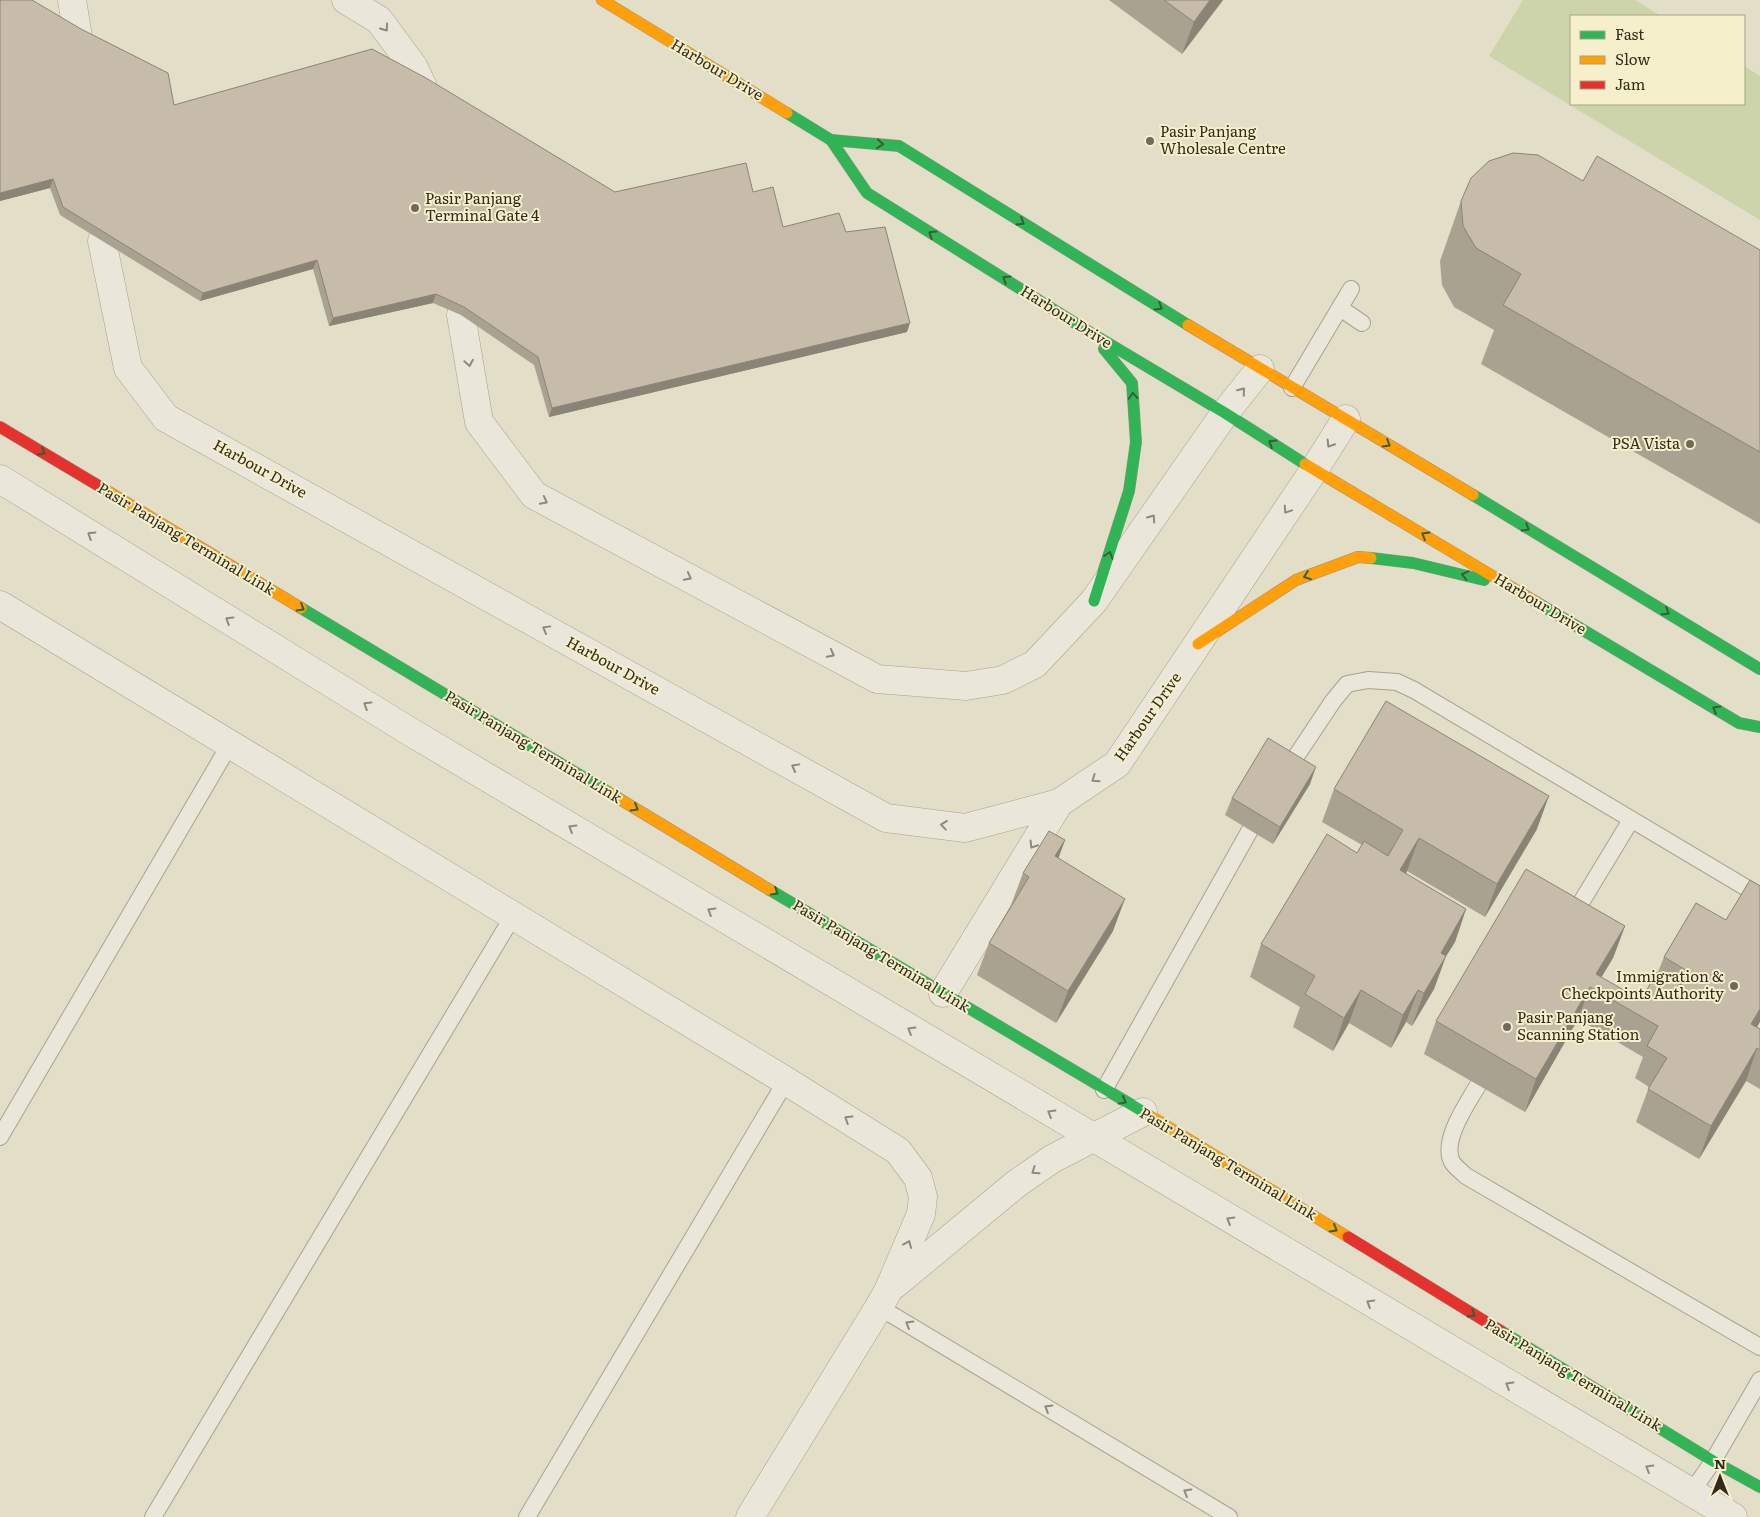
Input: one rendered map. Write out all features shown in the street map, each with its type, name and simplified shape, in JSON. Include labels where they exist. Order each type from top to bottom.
[{"type":"main road","name":"Harbour Drive","points":[[602,0],[831,140],[867,193],[1091,333],[1225,413],[1314,470],[1739,723],[1760,727]]},
{"type":"main road","name":"Harbour Drive","points":[[831,140],[899,146],[1260,369],[1760,669]]},
{"type":"main road","points":[[1091,333],[1132,383],[1136,442],[1129,491],[1094,601]]},
{"type":"main road","name":"Pasir Panjang Terminal Link","points":[[0,427],[1143,1112],[1713,1461],[1760,1487]]},
{"type":"main road","points":[[1198,644],[1296,580],[1358,557],[1413,562],[1512,587]]},
{"type":"street","points":[[72,0],[78,37]]},
{"type":"street","points":[[346,0],[379,20],[413,66],[423,87]]},
{"type":"street","name":"Harbour Drive","points":[[102,241],[128,368],[166,418],[886,818],[965,828],[1059,803],[1117,764],[1314,470],[1346,419]]},
{"type":"street","points":[[461,315],[479,422],[534,495],[877,678],[966,686],[1002,680],[1035,664],[1094,601],[1225,413],[1260,369]]},
{"type":"street","points":[[0,479],[409,731],[1733,1517]]},
{"type":"street","points":[[0,605],[786,1081],[898,1151],[918,1178],[922,1196],[921,1214],[884,1298],[750,1517]]},
{"type":"street","points":[[943,993],[1059,803]]},
{"type":"street","points":[[884,1298],[976,1215],[1016,1184],[1052,1160],[1143,1112]]},
{"type":"lane","points":[[1292,388],[1351,289]]},
{"type":"lane","points":[[1340,308],[1362,323]]},
{"type":"lane","points":[[1287,770],[1347,684],[1368,680],[1396,682],[1414,690],[1760,896]]},
{"type":"lane","points":[[0,1137],[230,744]]},
{"type":"lane","points":[[1564,930],[1631,820]]},
{"type":"lane","points":[[1104,1090],[1250,830]]},
{"type":"lane","points":[[153,1517],[513,916]]},
{"type":"lane","points":[[527,1517],[786,1081]]},
{"type":"lane","points":[[1478,1085],[1454,1129],[1449,1148],[1452,1162],[1466,1176],[1760,1347]]},
{"type":"lane","points":[[884,1298],[1229,1517]]},
{"type":"lane","points":[[1691,1493],[1713,1461],[1760,1380]]},
{"type":"green space","points":[[1523,0],[1635,0],[1659,15],[1570,15],[1570,105],[1745,105],[1745,67],[1760,76],[1760,220],[1489,56]]},
{"type":"building","name":"Pasir Panjang Terminal Gate 4","points":[[0,0],[32,0],[81,29],[168,73],[174,105],[372,49],[426,78],[615,192],[746,163],[753,192],[773,187],[783,227],[839,213],[846,232],[885,227],[910,323],[552,408],[538,357],[464,307],[436,294],[333,318],[317,260],[203,293],[63,207],[53,179],[0,193]]},
{"type":"building","points":[[1164,0],[1210,0],[1194,22]]},
{"type":"building","points":[[1513,153],[1538,155],[1583,181],[1597,156],[1760,250],[1760,452],[1503,305],[1521,274],[1476,248],[1463,226],[1461,201],[1471,178],[1489,161]]},
{"type":"building","points":[[1386,701],[1549,796],[1497,884],[1419,838],[1400,870],[1466,909],[1441,953],[1446,956],[1424,993],[1418,990],[1403,1015],[1361,990],[1344,1018],[1305,994],[1315,976],[1261,944],[1327,834],[1357,853],[1364,841],[1388,856],[1403,830],[1334,789]]},
{"type":"building","points":[[1268,738],[1316,767],[1280,827],[1232,798]]},
{"type":"building","points":[[1049,831],[1065,840],[1055,856],[1125,899],[1068,991],[989,943],[1029,877],[1023,873]]},
{"type":"building","name":"Pasir Panjang Scanning Station","points":[[1526,869],[1625,926],[1596,974],[1641,1000],[1657,972],[1681,985],[1689,972],[1664,957],[1696,903],[1726,920],[1750,880],[1760,886],[1760,1009],[1751,1024],[1760,1029],[1760,1050],[1757,1048],[1711,1126],[1648,1089],[1667,1058],[1647,1046],[1658,1026],[1590,987],[1536,1079],[1436,1021]]},
{"type":"traffic: fast","points":[[787,113],[831,140],[867,193],[1305,464]]},
{"type":"traffic: fast","points":[[831,140],[899,146],[1188,325]]},
{"type":"traffic: fast","points":[[1094,601],[1129,491],[1136,442],[1132,383],[1104,349]]},
{"type":"traffic: fast","points":[[1473,495],[1760,669]]},
{"type":"traffic: fast","points":[[1371,558],[1413,563],[1484,580]]},
{"type":"traffic: fast","points":[[1536,602],[1739,723],[1760,727]]},
{"type":"traffic: fast","points":[[301,608],[608,792]]},
{"type":"traffic: fast","points":[[770,890],[1152,1117]]},
{"type":"traffic: fast","points":[[1501,1331],[1713,1461],[1760,1487]]},
{"type":"traffic: slow","points":[[602,0],[787,113]]},
{"type":"traffic: slow","points":[[1188,325],[1473,495]]},
{"type":"traffic: slow","points":[[1305,464],[1536,602]]},
{"type":"traffic: slow","points":[[104,489],[301,608]]},
{"type":"traffic: slow","points":[[1198,644],[1296,580],[1358,557],[1371,558]]},
{"type":"traffic: slow","points":[[608,792],[770,890]]},
{"type":"traffic: slow","points":[[1152,1117],[1348,1237]]},
{"type":"traffic: jam","points":[[0,427],[104,489]]},
{"type":"traffic: jam","points":[[1348,1237],[1501,1331]]},
{"type":"place","name":"Pasir Panjang Wholesale Centre","points":[[1150,141]]},
{"type":"place","name":"Pasir Panjang Terminal Gate 4","points":[[415,208]]},
{"type":"place","name":"PSA Vista","points":[[1690,444]]},
{"type":"place","name":"Immigration & Checkpoints Authority","points":[[1734,986]]},
{"type":"place","name":"Pasir Panjang Scanning Station","points":[[1507,1027]]}]
